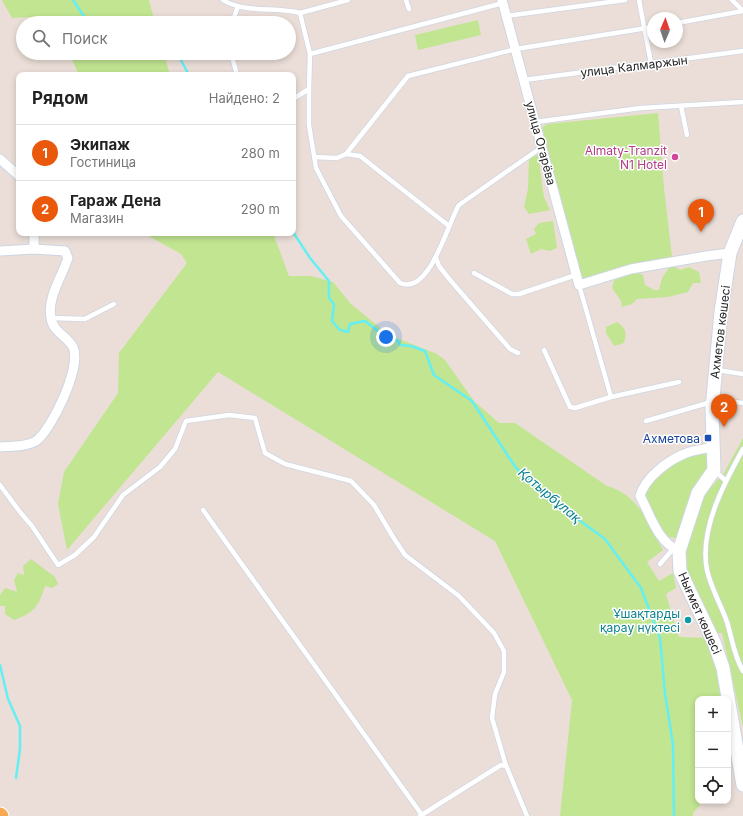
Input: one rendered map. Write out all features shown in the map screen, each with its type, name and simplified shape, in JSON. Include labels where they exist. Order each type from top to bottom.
[{"type":"main road","name":"Ахметов көшесі","points":[[714,447],[713,402],[721,312],[730,253],[743,221]]},
{"type":"main road","points":[[714,447],[714,470]]},
{"type":"main road","name":"Нығмет көшесі","points":[[714,470],[698,493],[676,550],[680,571],[714,642],[723,668],[742,768],[743,785]]},
{"type":"street","name":"улица Огарёва","points":[[502,1],[579,286]]},
{"type":"street","points":[[0,159],[16,173]]},
{"type":"street","points":[[34,236],[34,248]]},
{"type":"street","points":[[0,251],[34,248],[65,251],[68,258],[52,298],[51,318],[54,327],[72,347],[74,356],[74,369],[62,399],[44,433],[30,444],[0,447]]},
{"type":"street","points":[[579,286],[631,269],[730,253]]},
{"type":"street","points":[[676,550],[669,547],[658,534],[640,496],[642,488],[655,474],[673,459],[685,454],[714,447]]},
{"type":"lane","points":[[223,0],[238,6],[285,9],[300,13],[348,0]]},
{"type":"lane","points":[[406,0],[409,9]]},
{"type":"lane","points":[[506,16],[625,0]]},
{"type":"lane","points":[[639,0],[651,63]]},
{"type":"lane","points":[[732,0],[743,11]]},
{"type":"lane","points":[[310,54],[502,1]]},
{"type":"lane","points":[[234,16],[238,6]]},
{"type":"lane","points":[[683,22],[743,11]]},
{"type":"lane","points":[[300,13],[310,54],[309,125],[316,168],[341,216],[400,283],[412,285],[419,281],[436,258],[452,217],[464,201],[542,147]]},
{"type":"lane","points":[[314,158],[337,158],[346,154],[408,76],[516,49],[645,28]]},
{"type":"lane","name":"улица Калмаржын","points":[[524,80],[743,52]]},
{"type":"lane","points":[[233,60],[236,72]]},
{"type":"lane","points":[[296,96],[309,89]]},
{"type":"lane","points":[[535,122],[640,108],[743,102]]},
{"type":"lane","points":[[681,106],[688,135]]},
{"type":"lane","points":[[346,154],[360,156],[449,226]]},
{"type":"lane","points":[[436,258],[439,266],[450,280],[510,349],[518,352]]},
{"type":"lane","points":[[474,273],[512,294],[519,294],[576,275]]},
{"type":"lane","points":[[579,286],[611,398]]},
{"type":"lane","points":[[51,318],[85,319],[114,304]]},
{"type":"lane","points":[[544,350],[570,407],[575,408],[679,382]]},
{"type":"lane","points":[[716,370],[743,374]]},
{"type":"lane","points":[[646,421],[713,402],[725,400],[743,403]]},
{"type":"lane","points":[[0,485],[32,526],[58,565],[75,556],[94,537],[123,495],[160,467],[175,449],[186,420],[229,415],[254,418],[265,453],[285,464],[351,481],[374,505],[392,537],[405,555],[460,596],[494,634],[504,652],[504,672],[495,694],[492,718],[506,766],[527,816]]},
{"type":"lane","points":[[743,449],[726,480],[714,507],[707,538],[705,558],[710,581],[729,629],[738,663],[743,671]]},
{"type":"lane","points":[[714,470],[726,480]]},
{"type":"lane","points":[[203,510],[421,816],[501,765],[506,766]]},
{"type":"lane","points":[[660,564],[676,550]]},
{"type":"green space","points":[[2,0],[149,0],[153,16],[16,16],[16,18],[12,18]]},
{"type":"green space","points":[[478,20],[481,35],[418,50],[415,35]]},
{"type":"green space","points":[[72,60],[166,60],[169,72],[78,72]]},
{"type":"green space","points":[[658,113],[664,188],[672,257],[581,279],[542,128],[547,124]]},
{"type":"green space","points":[[538,155],[544,197],[550,210],[529,214],[524,207],[528,189],[529,158]]},
{"type":"green space","points":[[553,221],[557,248],[550,251],[541,249],[531,254],[526,239],[536,234],[534,229],[539,223]]},
{"type":"green space","points":[[148,236],[274,236],[289,276],[311,276],[333,282],[351,304],[389,335],[437,354],[445,360],[474,401],[499,423],[515,423],[607,486],[618,490],[627,496],[635,503],[647,520],[663,550],[647,562],[659,581],[673,573],[676,588],[666,594],[679,637],[708,638],[712,647],[723,696],[695,696],[695,804],[701,804],[693,813],[693,816],[560,816],[572,700],[495,541],[218,372],[67,550],[58,504],[64,472],[118,393],[119,353],[187,263],[181,254]]},
{"type":"green space","points":[[671,265],[680,270],[689,267],[699,272],[701,283],[693,283],[688,292],[668,297],[637,299],[632,304],[622,307],[621,301],[612,288],[614,280],[636,272],[643,275],[645,285],[654,290],[659,290],[662,278]]},
{"type":"green space","points":[[617,322],[624,328],[625,336],[624,343],[614,346],[606,333],[606,327]]},
{"type":"green space","points":[[743,438],[743,727],[722,633],[717,633],[685,566],[687,542],[704,495],[724,473]]},
{"type":"green space","points":[[709,451],[709,464],[693,492],[680,533],[676,538],[668,537],[660,530],[643,496],[644,489],[682,458]]},
{"type":"green space","points":[[31,559],[55,577],[58,584],[52,588],[45,586],[35,608],[26,615],[14,620],[5,614],[5,606],[0,606],[0,595],[5,588],[17,592],[14,580],[18,573],[24,575],[23,566]]},
{"type":"waterway","name":"Қотырбұлақ","points":[[73,0],[84,16]]},
{"type":"waterway","name":"Қотырбұлақ","points":[[181,60],[187,72]]},
{"type":"waterway","name":"Қотырбұлақ","points":[[296,236],[310,258],[329,281],[329,298],[334,304],[332,321],[340,330],[348,332],[350,324],[365,321],[388,339],[398,341],[400,345],[411,346],[425,351],[434,375],[472,401],[516,468],[572,515],[605,539],[641,588],[660,638],[665,693],[673,745],[674,816]]},
{"type":"waterway","points":[[0,665],[8,699],[20,726],[20,749],[16,778]]},
{"type":"place","name":"Almaty-Tranzit N1 Hotel","points":[[675,157]]},
{"type":"place","name":"Экипаж","points":[[701,232]]},
{"type":"place","name":"Гараж Дена","points":[[724,427]]},
{"type":"place","name":"Ахметова","points":[[708,438]]},
{"type":"place","name":"Ұшақтарды қарау нүктесі","points":[[688,620]]}]
